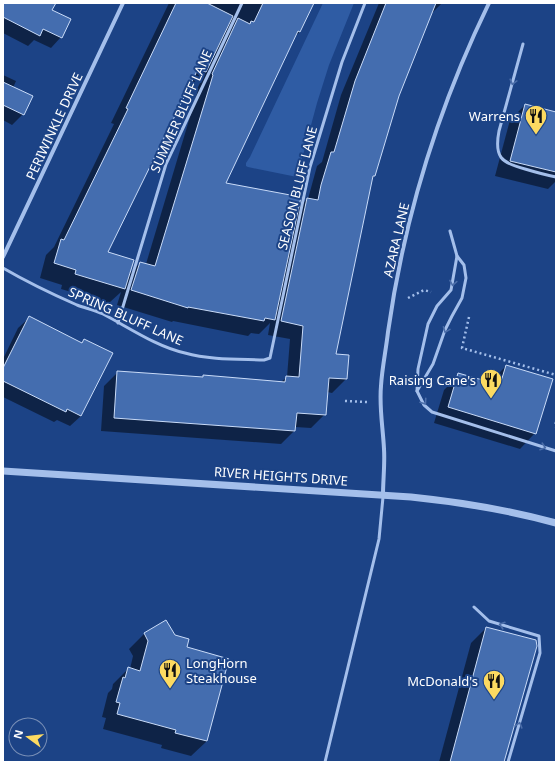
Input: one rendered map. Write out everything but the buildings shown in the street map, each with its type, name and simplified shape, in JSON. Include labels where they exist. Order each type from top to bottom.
[{"type":"street","name":"PERIWINKLE DRIVE","points":[[3,257],[123,3]]},
{"type":"street","name":"AZARA LANE","points":[[383,495],[384,450],[380,403],[381,385],[392,304],[400,262],[425,166],[443,112],[462,62],[489,3]]},
{"type":"street","name":"RIVER HEIGHTS DRIVE","points":[[3,471],[411,497],[468,504],[556,523]]},
{"type":"lane","name":"SUMMER BLUFF LANE","points":[[118,322],[166,164],[242,3]]},
{"type":"lane","name":"SEASON BLUFF LANE","points":[[270,358],[310,167],[342,62],[365,3]]},
{"type":"lane","points":[[523,44],[499,131],[497,142],[499,154],[502,159],[509,164],[556,177]]},
{"type":"lane","points":[[417,391],[433,364],[445,330],[462,298],[466,278],[464,265],[457,256],[450,231]]},
{"type":"lane","points":[[457,256],[451,290],[437,306],[428,324],[418,370],[417,391],[424,405],[432,412],[556,452]]},
{"type":"lane","name":"SPRING BLUFF LANE","points":[[3,268],[79,306],[96,311],[161,344],[183,353],[208,357],[264,360],[270,358]]},
{"type":"lane","points":[[325,762],[379,540],[383,495]]},
{"type":"lane","points":[[474,607],[489,621],[539,636],[540,653],[508,762]]},
{"type":"path","points":[[411,297],[424,290],[437,294]]},
{"type":"path","points":[[470,312],[462,348],[556,375]]},
{"type":"path","points":[[345,401],[380,403]]},
{"type":"path","points":[[556,422],[556,426]]},
{"type":"shaded area","points":[[323,3],[354,3],[329,65],[297,177],[248,167],[246,166],[246,163]]},
{"type":"place","name":"Warrens","points":[[536,136]]},
{"type":"place","name":"Raising Cane's","points":[[491,400]]},
{"type":"place","name":"LongHorn Steakhouse","points":[[170,690]]},
{"type":"place","name":"McDonald's","points":[[494,700]]}]
